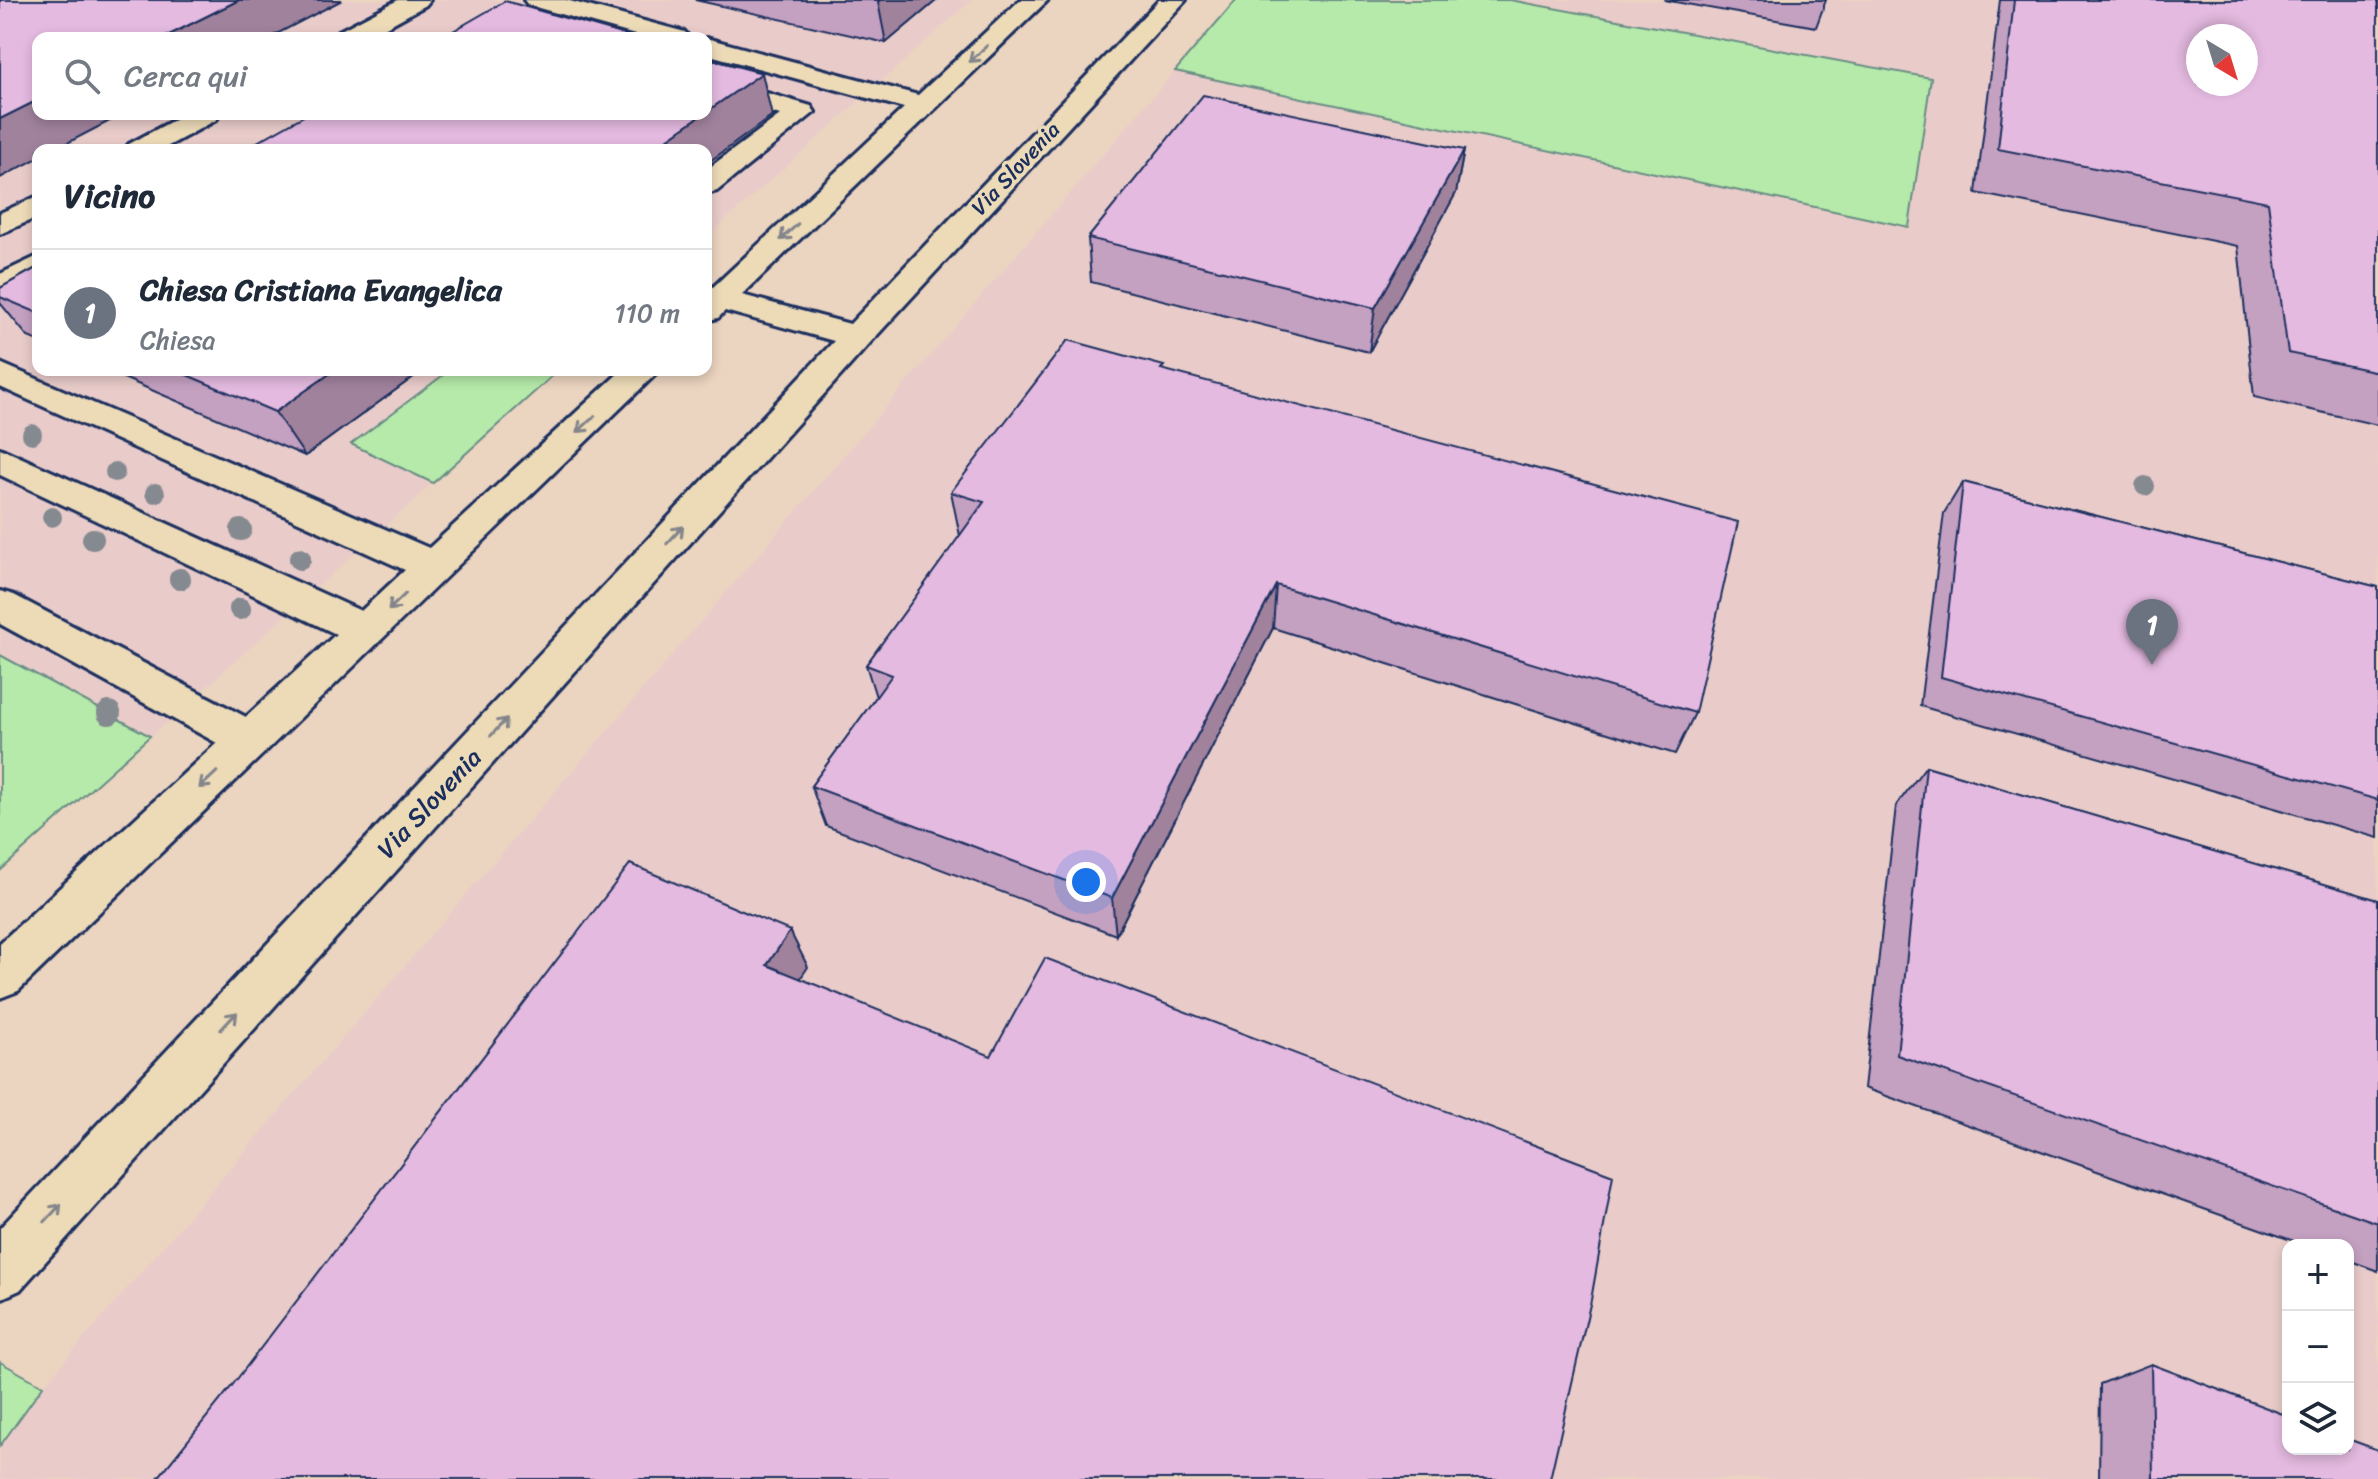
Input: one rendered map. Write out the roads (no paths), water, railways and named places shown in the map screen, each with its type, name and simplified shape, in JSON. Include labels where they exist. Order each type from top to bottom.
[{"type":"street","points":[[357,32],[417,0]]},
{"type":"street","points":[[537,0],[582,5],[659,32]]},
{"type":"street","points":[[712,299],[1035,0]]},
{"type":"street","name":"Via Slovenia","points":[[0,1270],[857,337],[1173,0]]},
{"type":"street","points":[[712,48],[923,105]]},
{"type":"street","points":[[712,85],[801,112],[712,180]]},
{"type":"street","points":[[150,144],[195,120]]},
{"type":"street","points":[[0,225],[32,208]]},
{"type":"street","points":[[0,287],[32,269]]},
{"type":"street","points":[[712,301],[857,337]]},
{"type":"street","points":[[0,374],[434,567]]},
{"type":"street","points":[[0,975],[637,376]]},
{"type":"street","points":[[0,460],[367,631]]},
{"type":"street","points":[[0,606],[251,740]]},
{"type":"place","name":"Chiesa Cristiana Evangelica","points":[[2152,665]]}]
